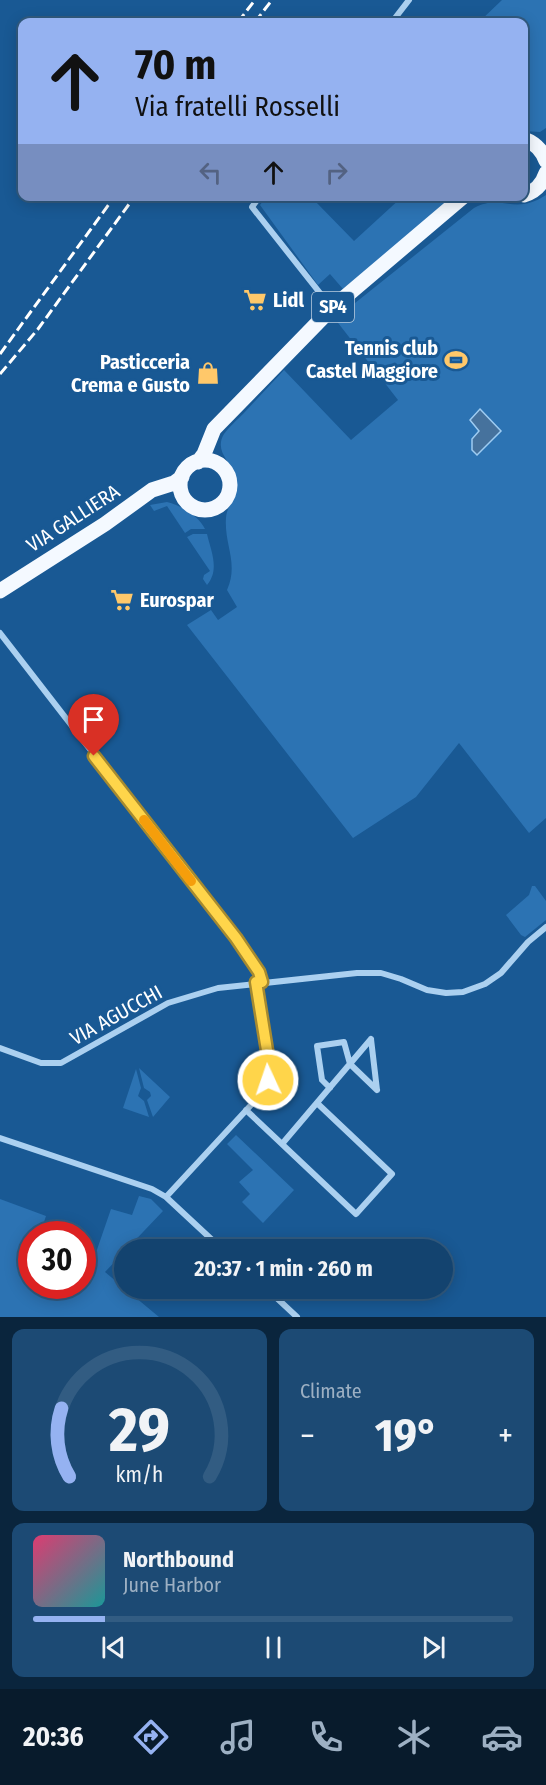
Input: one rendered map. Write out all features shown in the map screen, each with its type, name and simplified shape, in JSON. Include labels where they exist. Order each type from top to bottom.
[{"type":"main road","points":[[528,138],[546,133]]},
{"type":"main road","points":[[528,141],[544,151]]},
{"type":"main road","points":[[528,193],[541,185],[546,173]]},
{"type":"main road","name":"SP4","points":[[198,462],[204,454],[214,429],[332,308],[459,201]]},
{"type":"main road","name":"SP4","points":[[219,465],[215,448],[223,421]]},
{"type":"main road","points":[[209,461],[219,465],[226,473],[230,484],[228,494],[222,503],[207,510],[196,508],[187,502],[180,488],[187,468],[198,462],[209,461]]},
{"type":"main road","name":"VIA GALLIERA","points":[[0,591],[152,490],[174,483],[182,477]]},
{"type":"main road","name":"VIA GALLIERA","points":[[139,500],[155,496],[169,496],[187,502]]},
{"type":"street","points":[[395,18],[409,0]]},
{"type":"street","points":[[256,201],[252,207],[332,308]]},
{"type":"street","points":[[0,633],[236,938],[259,972],[270,1069],[264,1091],[166,1197]]},
{"type":"street","name":"VIA AGUCCHI","points":[[0,1048],[41,1063],[61,1063],[168,1003],[218,988],[259,982],[381,973],[427,990],[446,993],[463,992],[484,984],[501,973],[528,942],[546,927]]},
{"type":"street","points":[[282,1144],[330,1088],[350,1064],[371,1039],[377,1090],[350,1064],[344,1042],[317,1046],[322,1080],[330,1088]]},
{"type":"street","points":[[246,1110],[356,1214],[392,1174],[317,1103]]},
{"type":"street","points":[[0,1138],[152,1189],[166,1197],[211,1239]]},
{"type":"street","points":[[278,1299],[297,1317]]},
{"type":"shaded area","points":[[502,0],[546,0],[546,128],[540,132],[528,131],[528,18],[483,18]]},
{"type":"shaded area","points":[[546,195],[546,818],[529,833],[459,743],[416,797],[353,838],[187,625],[211,610],[218,620],[237,607],[227,590],[232,571],[226,518],[237,482],[222,451],[221,440],[228,429],[284,370],[351,440],[398,400],[335,319],[474,208],[493,203],[525,204]]},
{"type":"shaded area","points":[[263,201],[315,201],[354,241],[398,201],[451,201],[343,289],[330,274],[318,285],[260,205]]},
{"type":"shaded area","points":[[480,409],[501,431],[477,455],[472,450],[472,439],[479,431],[470,420]]},
{"type":"shaded area","points":[[167,502],[189,512],[205,529],[191,529],[185,533],[167,506],[154,511],[150,505]]},
{"type":"shaded area","points":[[193,534],[207,534],[214,567],[207,585],[203,579],[204,575],[210,571],[187,537]]},
{"type":"shaded area","points":[[532,886],[535,886],[546,901],[546,920],[525,937],[506,915],[529,895]]},
{"type":"shaded area","points":[[139,1068],[170,1097],[153,1117],[147,1100],[151,1096],[150,1092],[144,1088]]},
{"type":"shaded area","points":[[136,1069],[141,1088],[138,1096],[144,1101],[149,1117],[123,1108]]},
{"type":"shaded area","points":[[236,1135],[294,1190],[263,1223],[242,1202],[250,1194],[239,1182],[253,1170],[227,1144]]},
{"type":"shaded area","points":[[139,1196],[151,1199],[163,1211],[136,1239],[114,1239],[114,1263],[105,1272],[114,1280],[114,1299],[137,1299],[159,1317],[0,1317],[0,1199],[46,1216],[44,1221],[18,1221],[18,1299],[96,1299],[96,1252],[111,1209],[132,1215]]},
{"type":"railway","points":[[241,18],[255,0]]},
{"type":"railway","points":[[258,18],[272,0]]},
{"type":"railway","points":[[0,354],[111,201]]},
{"type":"railway","points":[[0,374],[38,329],[131,201]]},
{"type":"slow traffic","points":[[144,820],[191,881]]},
{"type":"place","name":"Lidl","points":[[255,300]]},
{"type":"place","name":"Tennis club Castel Maggiore","points":[[456,360]]},
{"type":"place","name":"Pasticceria Crema e Gusto","points":[[208,373]]},
{"type":"place","name":"Eurospar","points":[[122,600]]},
{"type":"route","points":[[94,756],[236,938],[259,972],[262,982],[256,982],[270,1069],[268,1080]]}]
